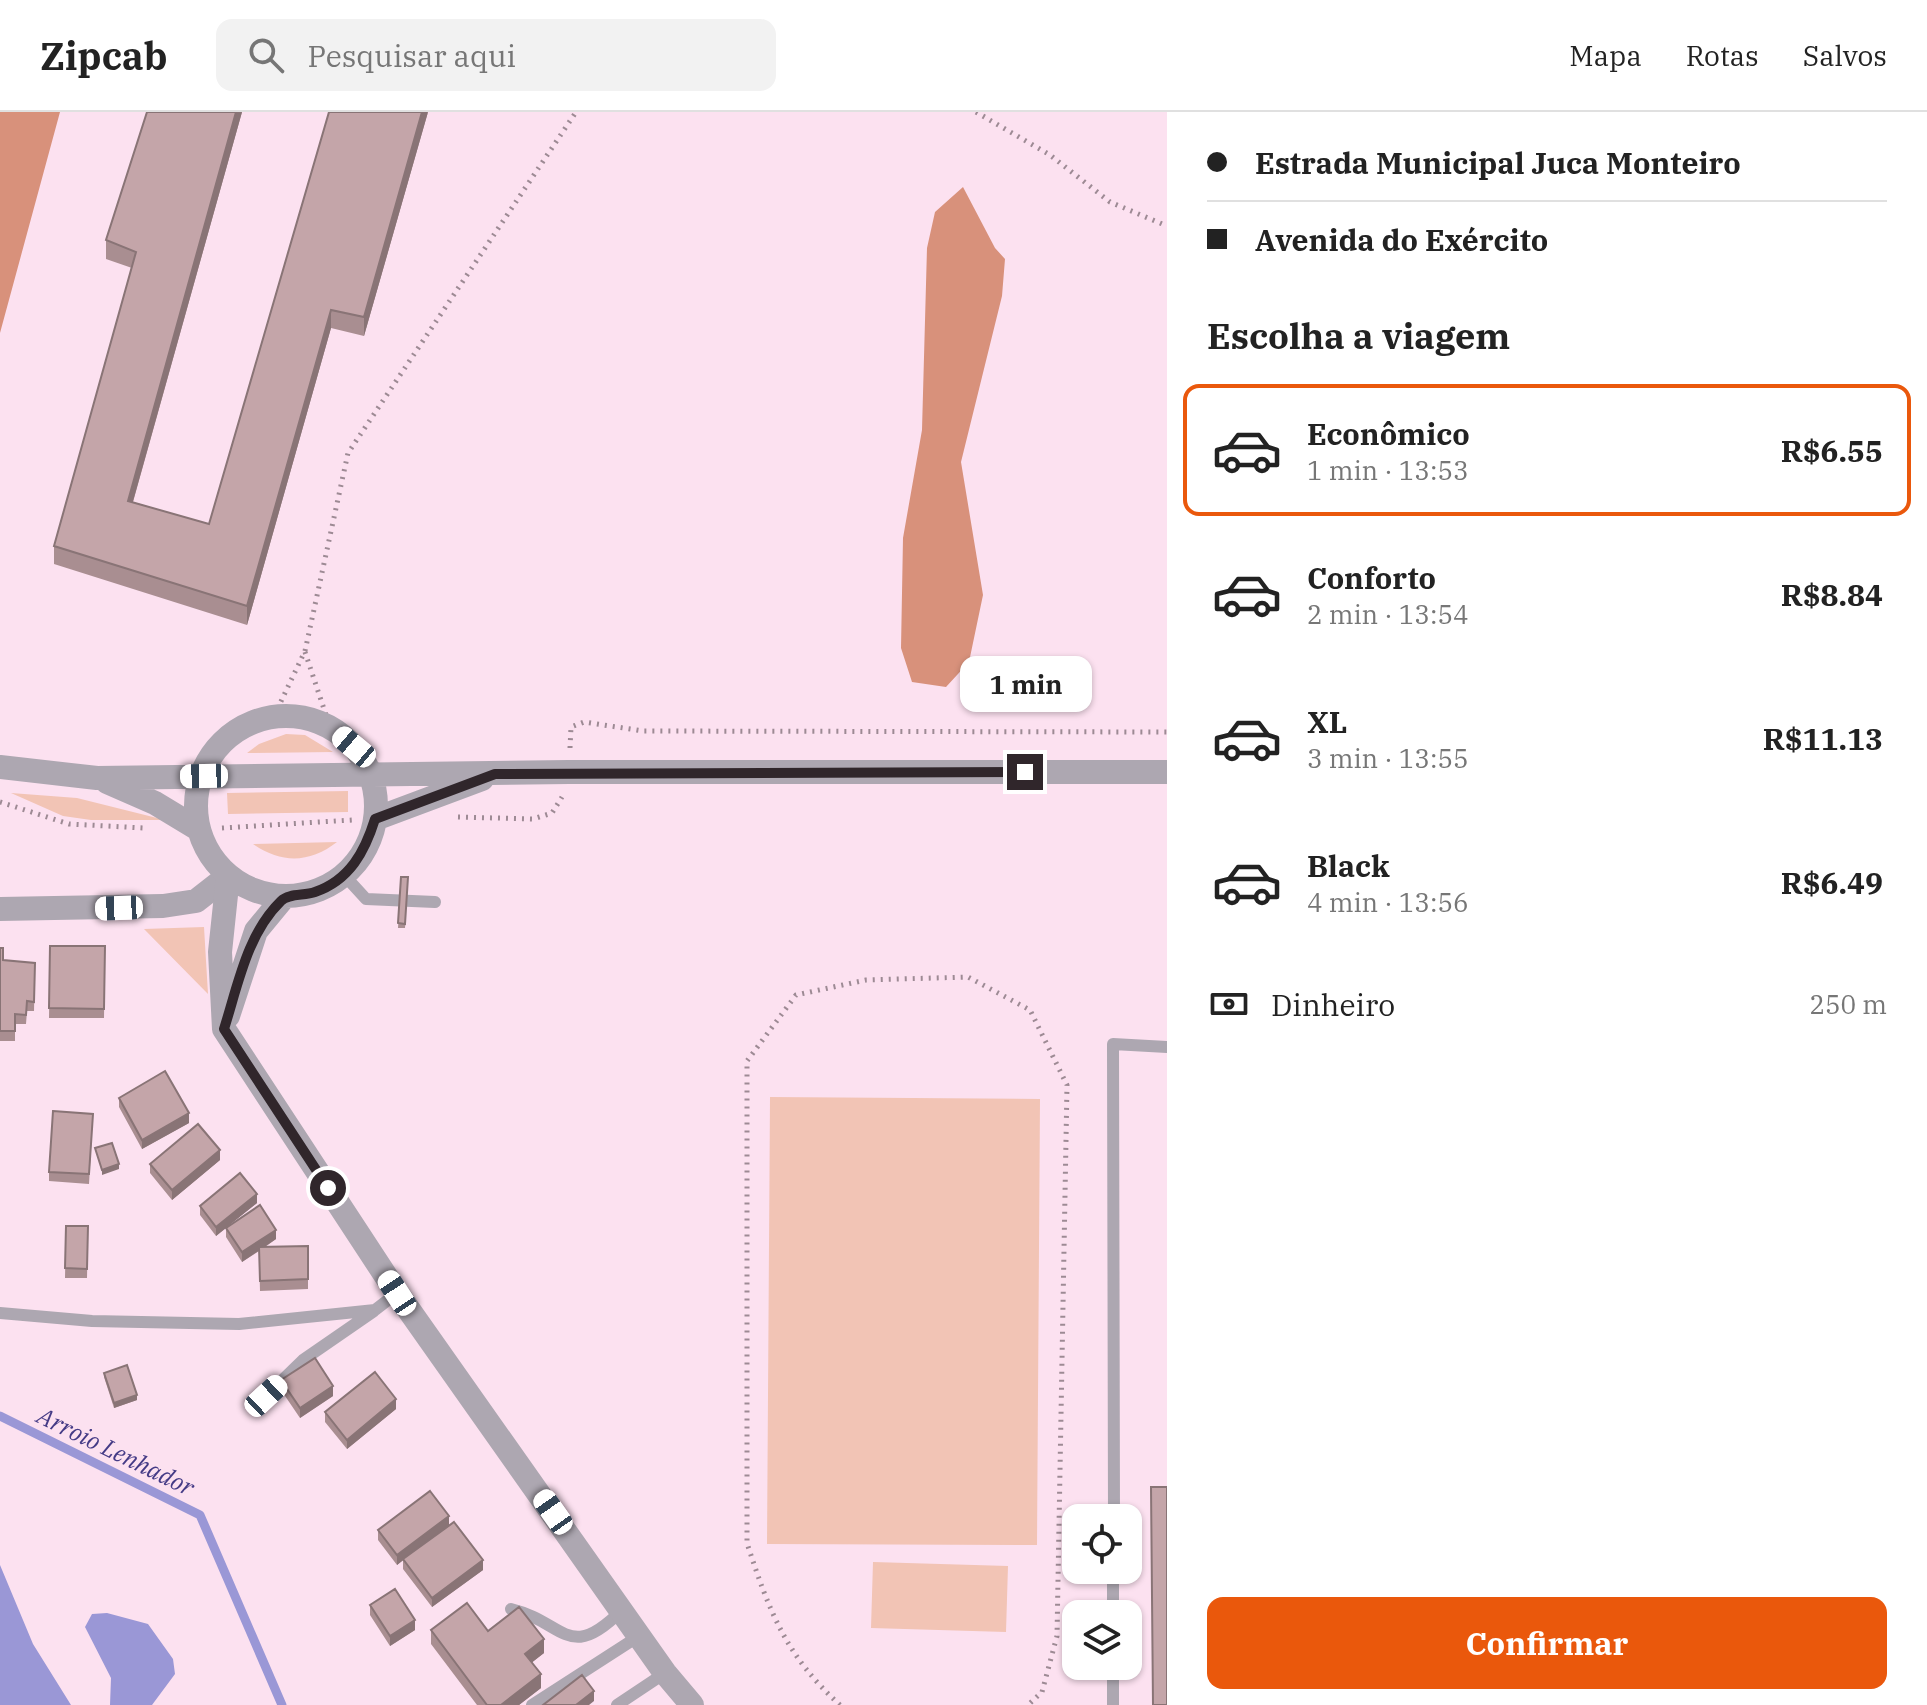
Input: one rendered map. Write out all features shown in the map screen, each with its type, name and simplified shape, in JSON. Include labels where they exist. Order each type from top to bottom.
[{"type":"street","points":[[274,716],[302,716],[330,727],[354,747],[370,775],[376,796],[375,819],[365,850],[344,875],[316,892],[284,897],[254,892],[228,876],[209,855],[198,829],[195,798],[204,776],[223,738],[274,716]]},
{"type":"street","points":[[0,767],[97,778],[1167,772]]},
{"type":"street","points":[[375,819],[495,774]]},
{"type":"street","points":[[97,778],[155,803],[198,829]]},
{"type":"street","points":[[0,909],[97,908],[196,901],[228,876]]},
{"type":"street","points":[[228,876],[220,952],[224,1029],[397,1293],[689,1704]]},
{"type":"street","points":[[224,1029],[256,931],[284,897]]},
{"type":"lane","points":[[344,875],[366,899],[435,902]]},
{"type":"lane","points":[[1114,1504],[1113,1044],[1167,1047]]},
{"type":"lane","points":[[266,1396],[303,1360],[397,1293]]},
{"type":"lane","points":[[0,1313],[92,1321],[239,1324],[375,1310]]},
{"type":"lane","points":[[511,1609],[536,1618],[566,1635],[586,1637],[602,1630],[622,1610]]},
{"type":"lane","points":[[532,1705],[639,1636]]},
{"type":"lane","points":[[617,1705],[665,1673]]},
{"type":"lane","points":[[1113,1680],[1113,1705]]},
{"type":"path","points":[[274,716],[305,651],[348,453],[576,112]]},
{"type":"path","points":[[976,112],[1050,155],[1110,202],[1167,226]]},
{"type":"path","points":[[305,651],[330,727]]},
{"type":"path","points":[[840,1705],[810,1678],[771,1616],[747,1543],[747,1061],[796,995],[866,980],[968,977],[1030,1010],[1067,1085],[1057,1636],[1042,1692],[1028,1705]]},
{"type":"shaded area","points":[[0,112],[60,112],[0,333]]},
{"type":"shaded area","points":[[963,187],[995,248],[1005,259],[1002,296],[961,462],[983,595],[969,662],[946,687],[912,682],[901,648],[903,538],[922,430],[927,248],[935,212]]},
{"type":"shaded area","points":[[286,734],[305,735],[333,752],[247,753],[259,744]]},
{"type":"shaded area","points":[[348,791],[348,812],[228,814],[227,793]]},
{"type":"shaded area","points":[[11,793],[77,798],[165,820],[91,820],[63,816]]},
{"type":"shaded area","points":[[337,842],[317,854],[296,858],[275,855],[253,844]]},
{"type":"shaded area","points":[[204,927],[208,994],[144,929]]},
{"type":"shaded area","points":[[770,1097],[1040,1099],[1037,1545],[767,1544]]},
{"type":"shaded area","points":[[873,1562],[1008,1566],[1006,1632],[871,1628]]},
{"type":"shaded area","points":[[0,1565],[33,1644],[71,1705],[0,1705]]},
{"type":"shaded area","points":[[107,1613],[148,1624],[173,1659],[175,1674],[152,1705],[110,1705],[111,1678],[85,1627],[92,1614]]},
{"type":"building","points":[[147,112],[236,112],[128,501],[209,524],[329,112],[422,112],[364,317],[331,310],[247,606],[54,546],[136,252],[106,240]]},
{"type":"building","points":[[401,877],[408,877],[405,924],[398,923]]},
{"type":"building","points":[[50,946],[105,946],[104,1009],[49,1008]]},
{"type":"building","points":[[0,948],[3,948],[3,960],[35,963],[34,1002],[27,1001],[26,1015],[15,1014],[15,1031],[0,1031]]},
{"type":"building","points":[[165,1071],[189,1113],[142,1140],[119,1098]]},
{"type":"building","points":[[53,1111],[93,1114],[89,1174],[49,1172]]},
{"type":"building","points":[[198,1124],[220,1150],[172,1190],[150,1164]]},
{"type":"building","points":[[112,1143],[119,1164],[102,1170],[95,1148]]},
{"type":"building","points":[[240,1173],[257,1194],[216,1227],[200,1206]]},
{"type":"building","points":[[260,1205],[276,1230],[242,1252],[226,1228]]},
{"type":"building","points":[[66,1226],[88,1226],[87,1269],[65,1268]]},
{"type":"building","points":[[308,1246],[308,1279],[260,1281],[259,1247]]},
{"type":"building","points":[[315,1358],[333,1386],[300,1408],[281,1380]]},
{"type":"building","points":[[127,1365],[137,1395],[114,1403],[104,1373]]},
{"type":"building","points":[[375,1372],[396,1399],[347,1440],[325,1412]]},
{"type":"building","points":[[1151,1487],[1167,1487],[1167,1705],[1153,1705]]},
{"type":"building","points":[[430,1491],[449,1516],[397,1555],[378,1530]]},
{"type":"building","points":[[454,1522],[483,1560],[432,1598],[403,1559]]},
{"type":"building","points":[[395,1589],[415,1620],[390,1636],[370,1605]]},
{"type":"building","points":[[467,1603],[488,1631],[519,1607],[544,1639],[525,1654],[541,1674],[501,1705],[487,1705],[431,1630]]},
{"type":"building","points":[[582,1675],[594,1691],[576,1705],[543,1705]]},
{"type":"waterway","name":"Arroio Lenhador","points":[[0,1416],[200,1515],[282,1705]]},
{"type":"route","points":[[328,1188],[224,1029],[256,931],[284,897],[316,892],[344,875],[365,850],[375,819],[495,774],[1025,772]]}]
